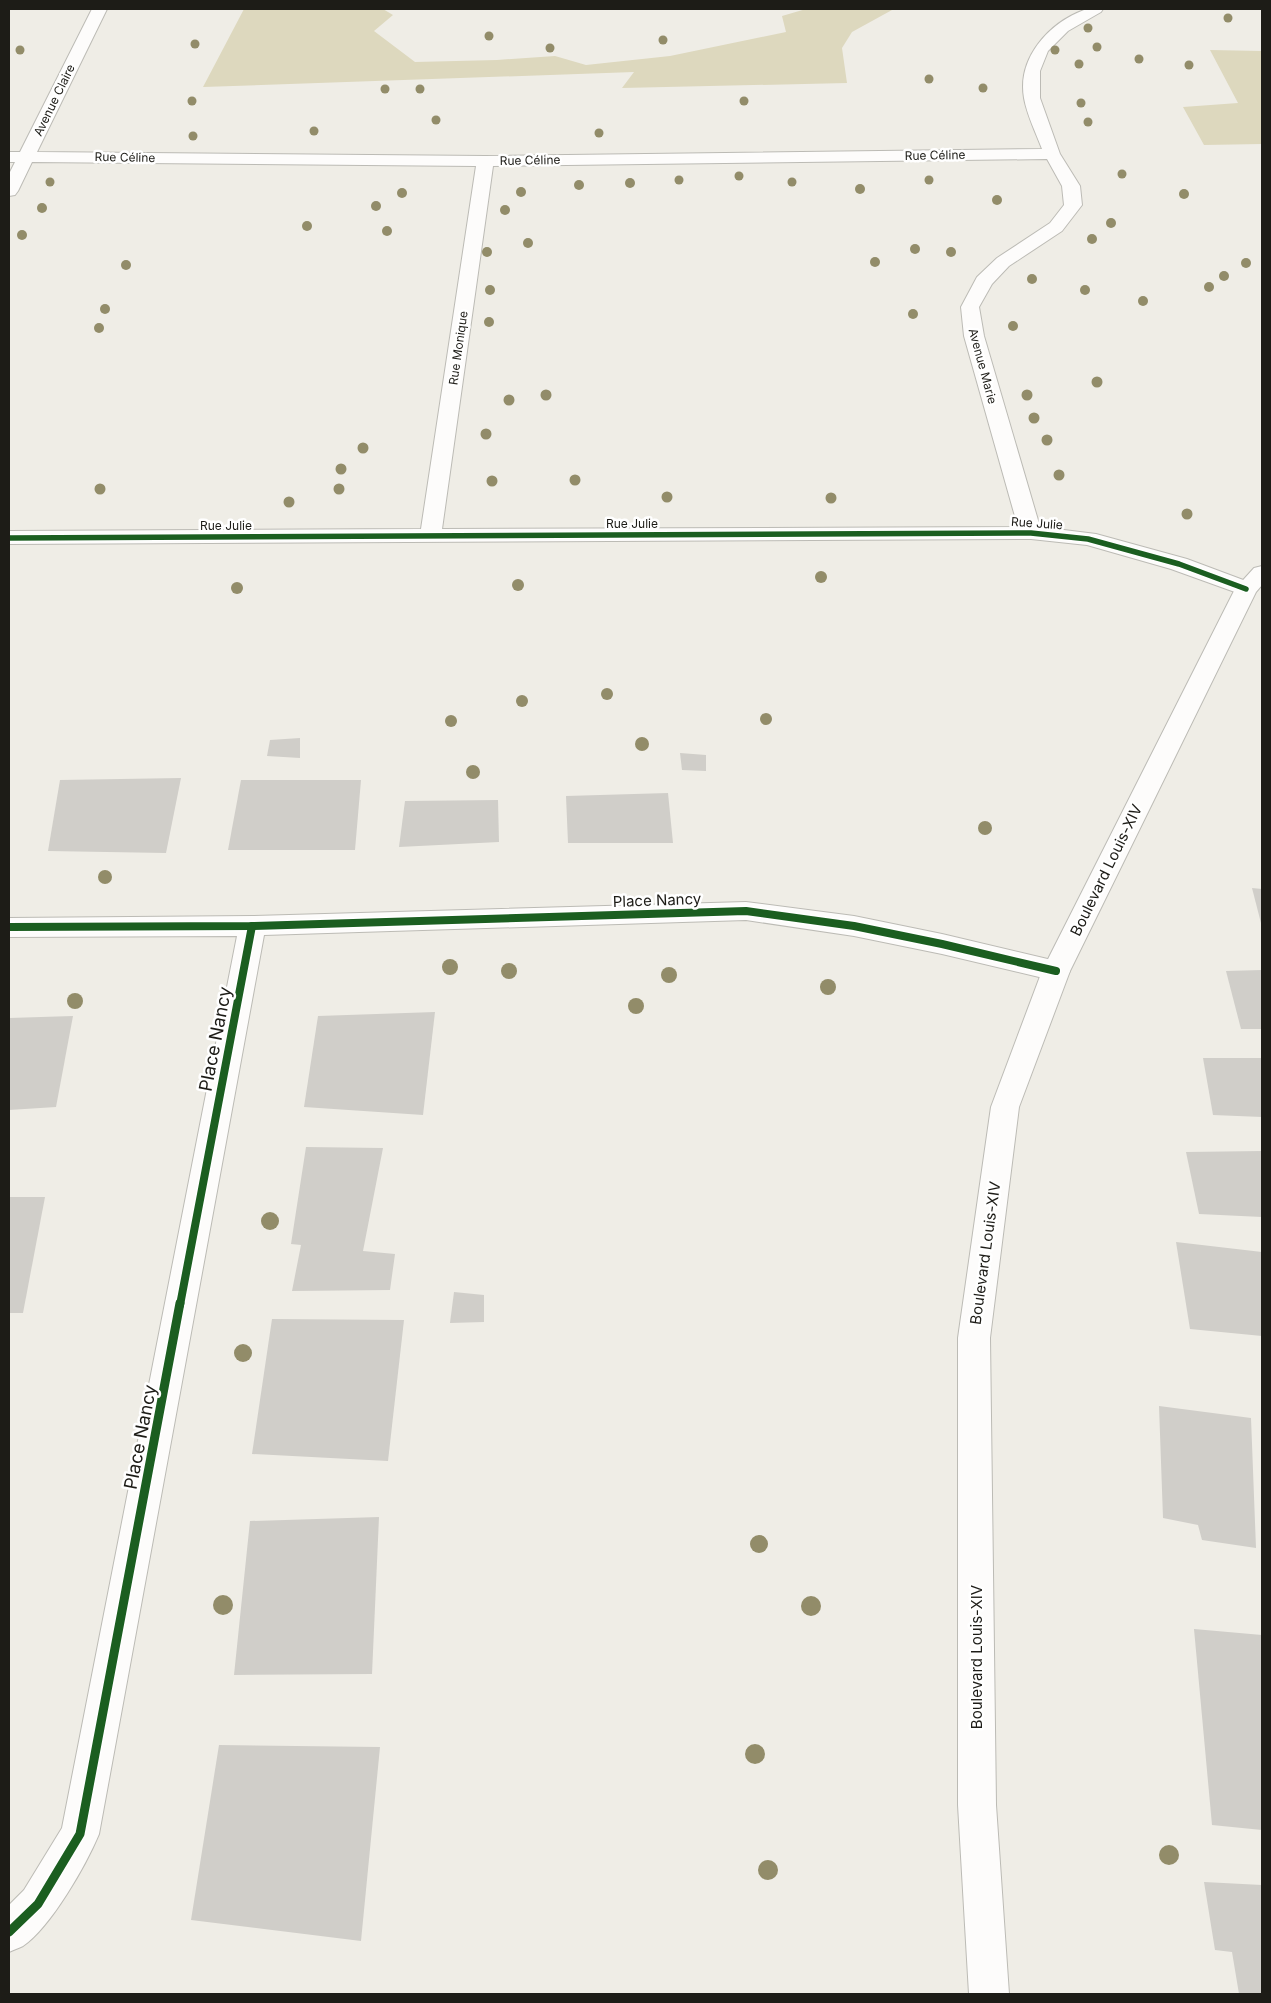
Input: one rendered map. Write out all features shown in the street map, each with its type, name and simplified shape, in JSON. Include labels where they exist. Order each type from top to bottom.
[{"type":"street","name":"Avenue Claire","points":[[9,191],[17,157],[99,9]]},
{"type":"street","name":"Avenue Marie","points":[[1031,532],[974,336],[970,307],[984,281],[990,274],[1003,262],[1056,227],[1072,205],[1071,186],[1052,154],[1032,98],[1032,71],[1041,49],[1063,28],[1096,9]]},
{"type":"street","name":"Rue Céline","points":[[17,157],[485,160],[1052,154]]},
{"type":"street","name":"Rue Monique","points":[[431,534],[485,160]]},
{"type":"street","name":"Rue Julie","points":[[9,538],[431,534],[1031,532],[1088,539],[1178,564],[1254,581]]},
{"type":"street","name":"Boulevard Louis-XIV","points":[[989,1994],[977,1805],[974,1338],[1005,1107],[1056,971],[1254,581]]},
{"type":"street","name":"Place Nancy","points":[[9,927],[252,926],[746,911],[864,928],[1056,971]]},
{"type":"street","name":"Place Nancy","points":[[9,1932],[38,1904],[80,1834],[252,926]]},
{"type":"shaded area","points":[[244,9],[383,9],[393,15],[374,31],[415,62],[497,60],[555,56],[586,65],[670,56],[786,32],[782,16],[806,9],[892,10],[852,32],[842,48],[847,83],[622,88],[634,72],[203,87]]},
{"type":"shaded area","points":[[1210,50],[1262,51],[1262,144],[1204,145],[1183,107],[1238,103]]},
{"type":"building","points":[[300,738],[300,758],[267,756],[270,740]]},
{"type":"building","points":[[680,753],[706,755],[706,771],[682,770]]},
{"type":"building","points":[[181,778],[166,853],[48,851],[60,780]]},
{"type":"building","points":[[241,780],[361,780],[355,850],[228,850]]},
{"type":"building","points":[[668,793],[673,843],[568,843],[566,796]]},
{"type":"building","points":[[498,800],[499,842],[399,847],[405,801]]},
{"type":"building","points":[[1252,888],[1262,889],[1262,927]]},
{"type":"building","points":[[1262,970],[1262,1029],[1241,1029],[1226,971]]},
{"type":"building","points":[[435,1012],[423,1115],[304,1107],[318,1016]]},
{"type":"building","points":[[73,1016],[56,1107],[9,1110],[9,1018]]},
{"type":"building","points":[[1203,1058],[1262,1058],[1262,1117],[1213,1115]]},
{"type":"building","points":[[306,1147],[383,1148],[363,1251],[395,1254],[390,1290],[292,1291],[301,1245],[291,1244]]},
{"type":"building","points":[[1262,1151],[1262,1217],[1199,1214],[1186,1152]]},
{"type":"building","points":[[9,1197],[45,1197],[23,1313],[9,1313]]},
{"type":"building","points":[[1176,1242],[1262,1252],[1262,1336],[1190,1329]]},
{"type":"building","points":[[454,1292],[484,1295],[484,1322],[450,1323]]},
{"type":"building","points":[[272,1319],[404,1320],[388,1461],[252,1454]]},
{"type":"building","points":[[1159,1406],[1251,1418],[1256,1548],[1202,1540],[1198,1525],[1163,1518]]},
{"type":"building","points":[[379,1517],[372,1674],[234,1675],[250,1521]]},
{"type":"building","points":[[1194,1629],[1262,1635],[1262,1830],[1212,1825]]},
{"type":"building","points":[[219,1745],[380,1747],[361,1941],[191,1920]]},
{"type":"building","points":[[1204,1882],[1262,1885],[1262,1994],[1239,1994],[1232,1952],[1215,1950]]},
{"type":"cycle path","points":[[9,538],[1031,533],[1088,539],[1179,564],[1246,589]]},
{"type":"cycle path","points":[[9,927],[252,926],[746,911],[854,926],[942,944],[1056,971]]},
{"type":"cycle path","points":[[9,1932],[38,1904],[80,1834],[252,926]]}]
